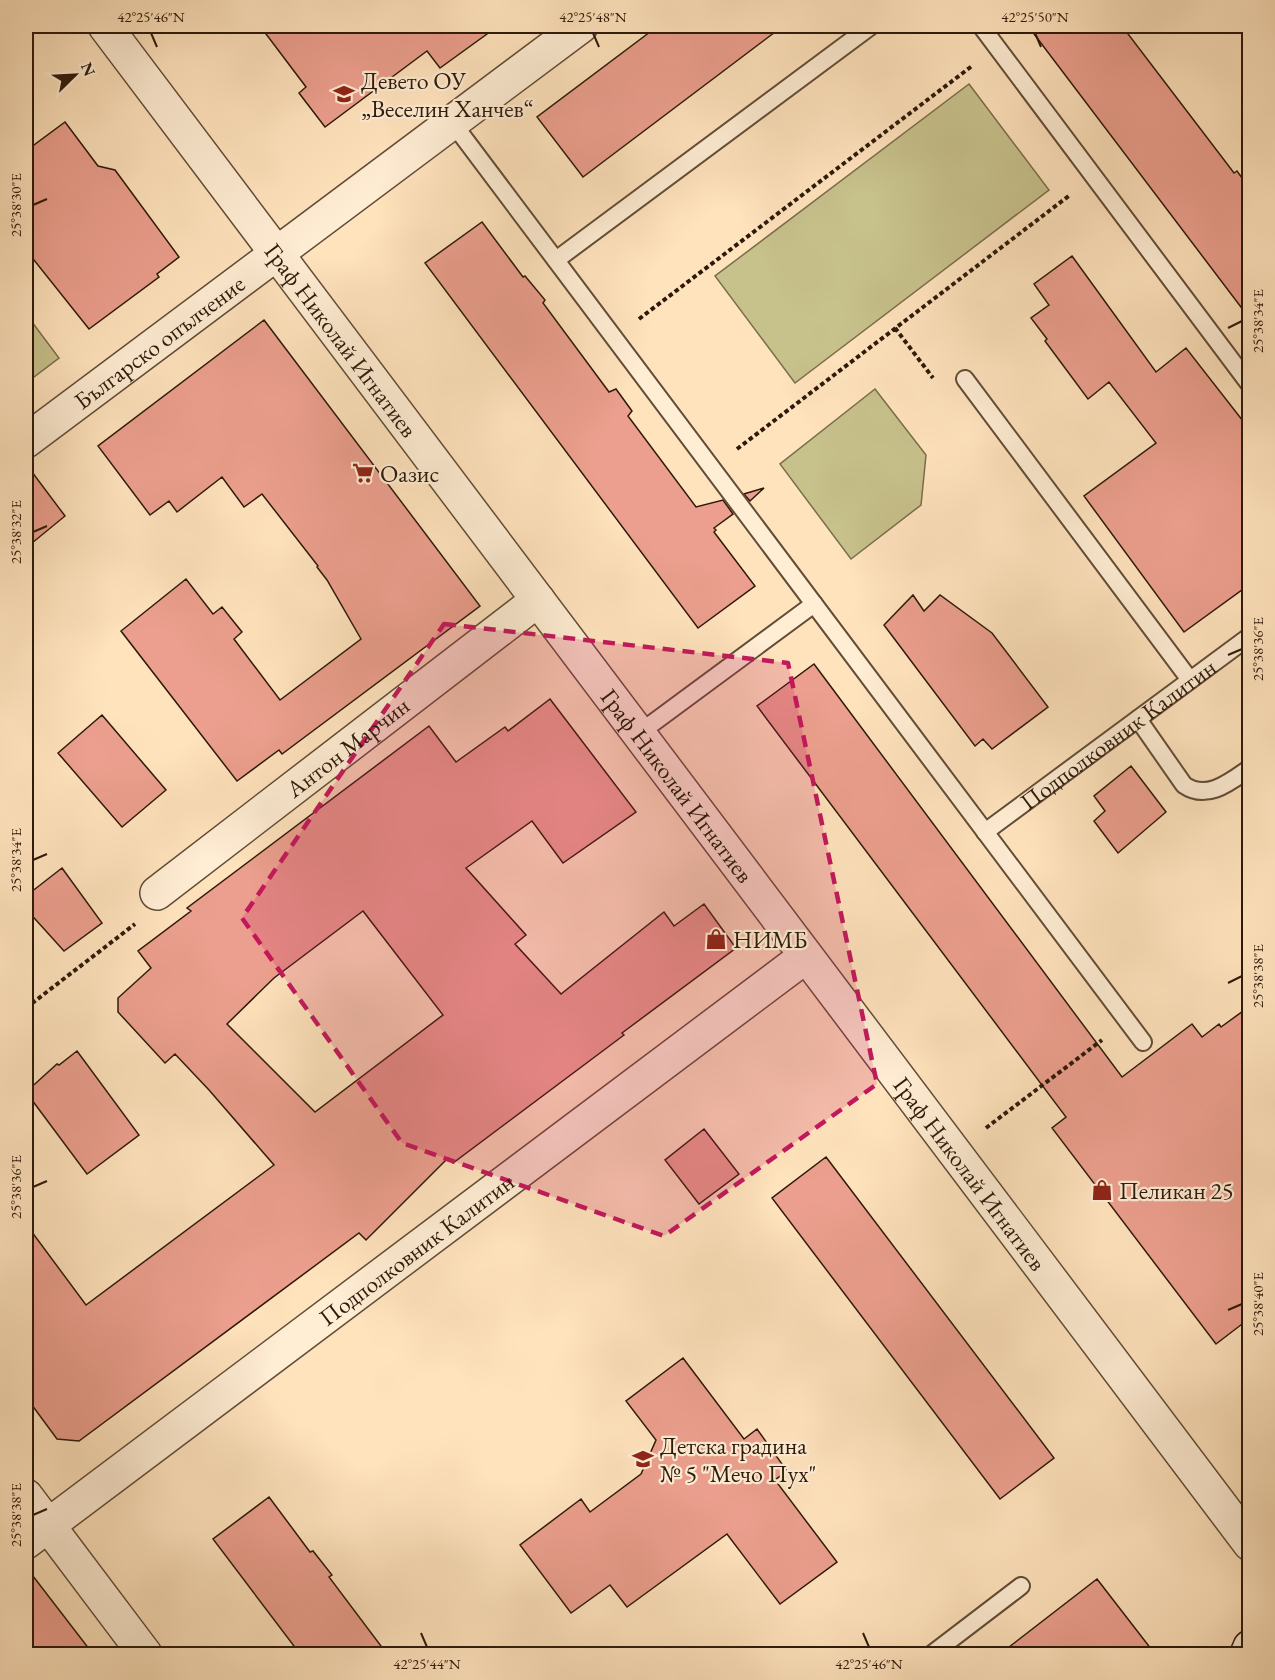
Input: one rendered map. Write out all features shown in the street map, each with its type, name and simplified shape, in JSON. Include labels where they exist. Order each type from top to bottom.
[{"type":"street","name":"Граф Николай Игнатиев","points":[[105,26],[1250,1544]]},
{"type":"street","name":"Българско опълчение","points":[[26,441],[581,26]]},
{"type":"street","name":"Антон Марчин","points":[[157,893],[538,600]]},
{"type":"street","name":"Подполковник Калитин","points":[[37,1534],[807,956]]},
{"type":"street","points":[[26,1496],[37,1534],[145,1654]]},
{"type":"street","points":[[1248,1654],[1250,1647]]},
{"type":"lane","points":[[556,260],[871,26]]},
{"type":"lane","points":[[981,26],[1250,385]]},
{"type":"lane","points":[[452,122],[1143,1042]]},
{"type":"lane","points":[[965,379],[1190,680]]},
{"type":"lane","points":[[638,734],[814,604]]},
{"type":"lane","name":"Подполковник Калитин","points":[[985,832],[1250,636]]},
{"type":"lane","points":[[1137,719],[1184,785],[1191,790],[1199,792],[1216,789],[1250,768]]},
{"type":"lane","points":[[932,1654],[1021,1586]]},
{"type":"path","points":[[615,338],[997,48]]},
{"type":"path","points":[[712,467],[1094,176]]},
{"type":"path","points":[[895,328],[946,395],[965,379]]},
{"type":"path","points":[[26,1008],[152,911],[157,893]]},
{"type":"path","points":[[980,1133],[1127,1021]]},
{"type":"highlighted area","points":[[444,624],[788,663],[877,1084],[664,1236],[402,1143],[242,918]]},
{"type":"shaded area","points":[[969,84],[1049,190],[795,383],[715,276]]},
{"type":"shaded area","points":[[26,314],[59,358],[26,383]]},
{"type":"shaded area","points":[[875,389],[926,455],[921,505],[851,559],[780,464]]},
{"type":"building","points":[[260,26],[498,26],[440,68],[427,51],[325,127],[299,93],[306,87]]},
{"type":"building","points":[[658,26],[783,26],[583,177],[537,117]]},
{"type":"building","points":[[1028,26],[1122,26],[1234,173],[1237,171],[1250,189],[1250,319]]},
{"type":"building","points":[[65,122],[98,166],[115,170],[179,257],[157,274],[159,277],[89,329],[26,250],[26,151]]},
{"type":"building","points":[[482,222],[523,277],[525,276],[545,300],[543,303],[609,392],[616,389],[632,411],[628,416],[696,507],[723,500],[733,514],[714,528],[716,530],[714,532],[755,586],[698,628],[425,263]]},
{"type":"building","points":[[1072,256],[1156,372],[1186,348],[1250,430],[1250,584],[1184,632],[1084,496],[1156,443],[1109,382],[1088,399],[1031,318],[1049,305],[1034,284]]},
{"type":"building","points":[[264,320],[480,606],[282,754],[279,750],[237,781],[121,631],[186,579],[213,614],[222,607],[242,632],[234,639],[280,700],[361,639],[318,566],[262,494],[244,507],[222,477],[177,512],[169,501],[150,515],[98,446]]},
{"type":"building","points":[[26,464],[65,516],[26,548]]},
{"type":"building","points":[[764,488],[750,501],[744,494]]},
{"type":"building","points":[[913,595],[924,611],[940,595],[992,633],[1048,707],[992,749],[983,739],[975,746],[884,625]]},
{"type":"building","points":[[814,664],[1122,1077],[1192,1024],[1202,1037],[1219,1024],[1221,1027],[1250,1006],[1250,1318],[1216,1344],[1052,1128],[1066,1117],[757,706]]},
{"type":"building","points":[[550,699],[636,812],[563,863],[532,821],[466,868],[526,935],[515,944],[561,994],[664,912],[674,926],[704,904],[736,948],[453,1163],[448,1158],[366,1240],[359,1233],[79,1441],[57,1439],[26,1397],[26,1224],[86,1305],[274,1165],[175,1054],[165,1063],[118,1012],[118,998],[151,968],[138,951],[191,911],[187,908],[429,726],[456,762],[505,727],[508,731]],"holes":[[[363,911],[443,1015],[315,1112],[227,1024],[274,978]]]},
{"type":"building","points":[[102,715],[166,790],[122,827],[58,753]]},
{"type":"building","points":[[1131,766],[1166,812],[1118,853],[1094,821],[1105,811],[1094,796]]},
{"type":"building","points":[[62,868],[102,923],[64,951],[26,909],[26,896]]},
{"type":"building","points":[[77,1051],[139,1135],[87,1174],[26,1092],[57,1064],[59,1065]]},
{"type":"building","points":[[704,1129],[739,1174],[699,1204],[665,1160]]},
{"type":"building","points":[[826,1157],[1054,1458],[1000,1499],[772,1198]]},
{"type":"building","points":[[683,1358],[744,1439],[757,1429],[787,1471],[775,1480],[837,1562],[780,1604],[727,1534],[627,1607],[610,1585],[571,1613],[520,1545],[581,1499],[590,1512],[641,1474],[656,1440],[626,1401]]},
{"type":"building","points":[[269,1497],[310,1552],[313,1551],[332,1575],[329,1577],[387,1654],[300,1654],[213,1539]]},
{"type":"building","points":[[26,1567],[93,1654],[26,1654]]},
{"type":"building","points":[[1097,1579],[1155,1654],[1000,1654]]},
{"type":"place","name":"Девето ОУ „Веселин Ханчев“","points":[[344,94]]},
{"type":"place","name":"Оазис","points":[[363,473]]},
{"type":"place","name":"НИМБ","points":[[716,939]]},
{"type":"place","name":"Пеликан 25","points":[[1102,1190]]},
{"type":"place","name":"Детска градина № 5 \"Мечо Пух\"","points":[[643,1459]]}]
